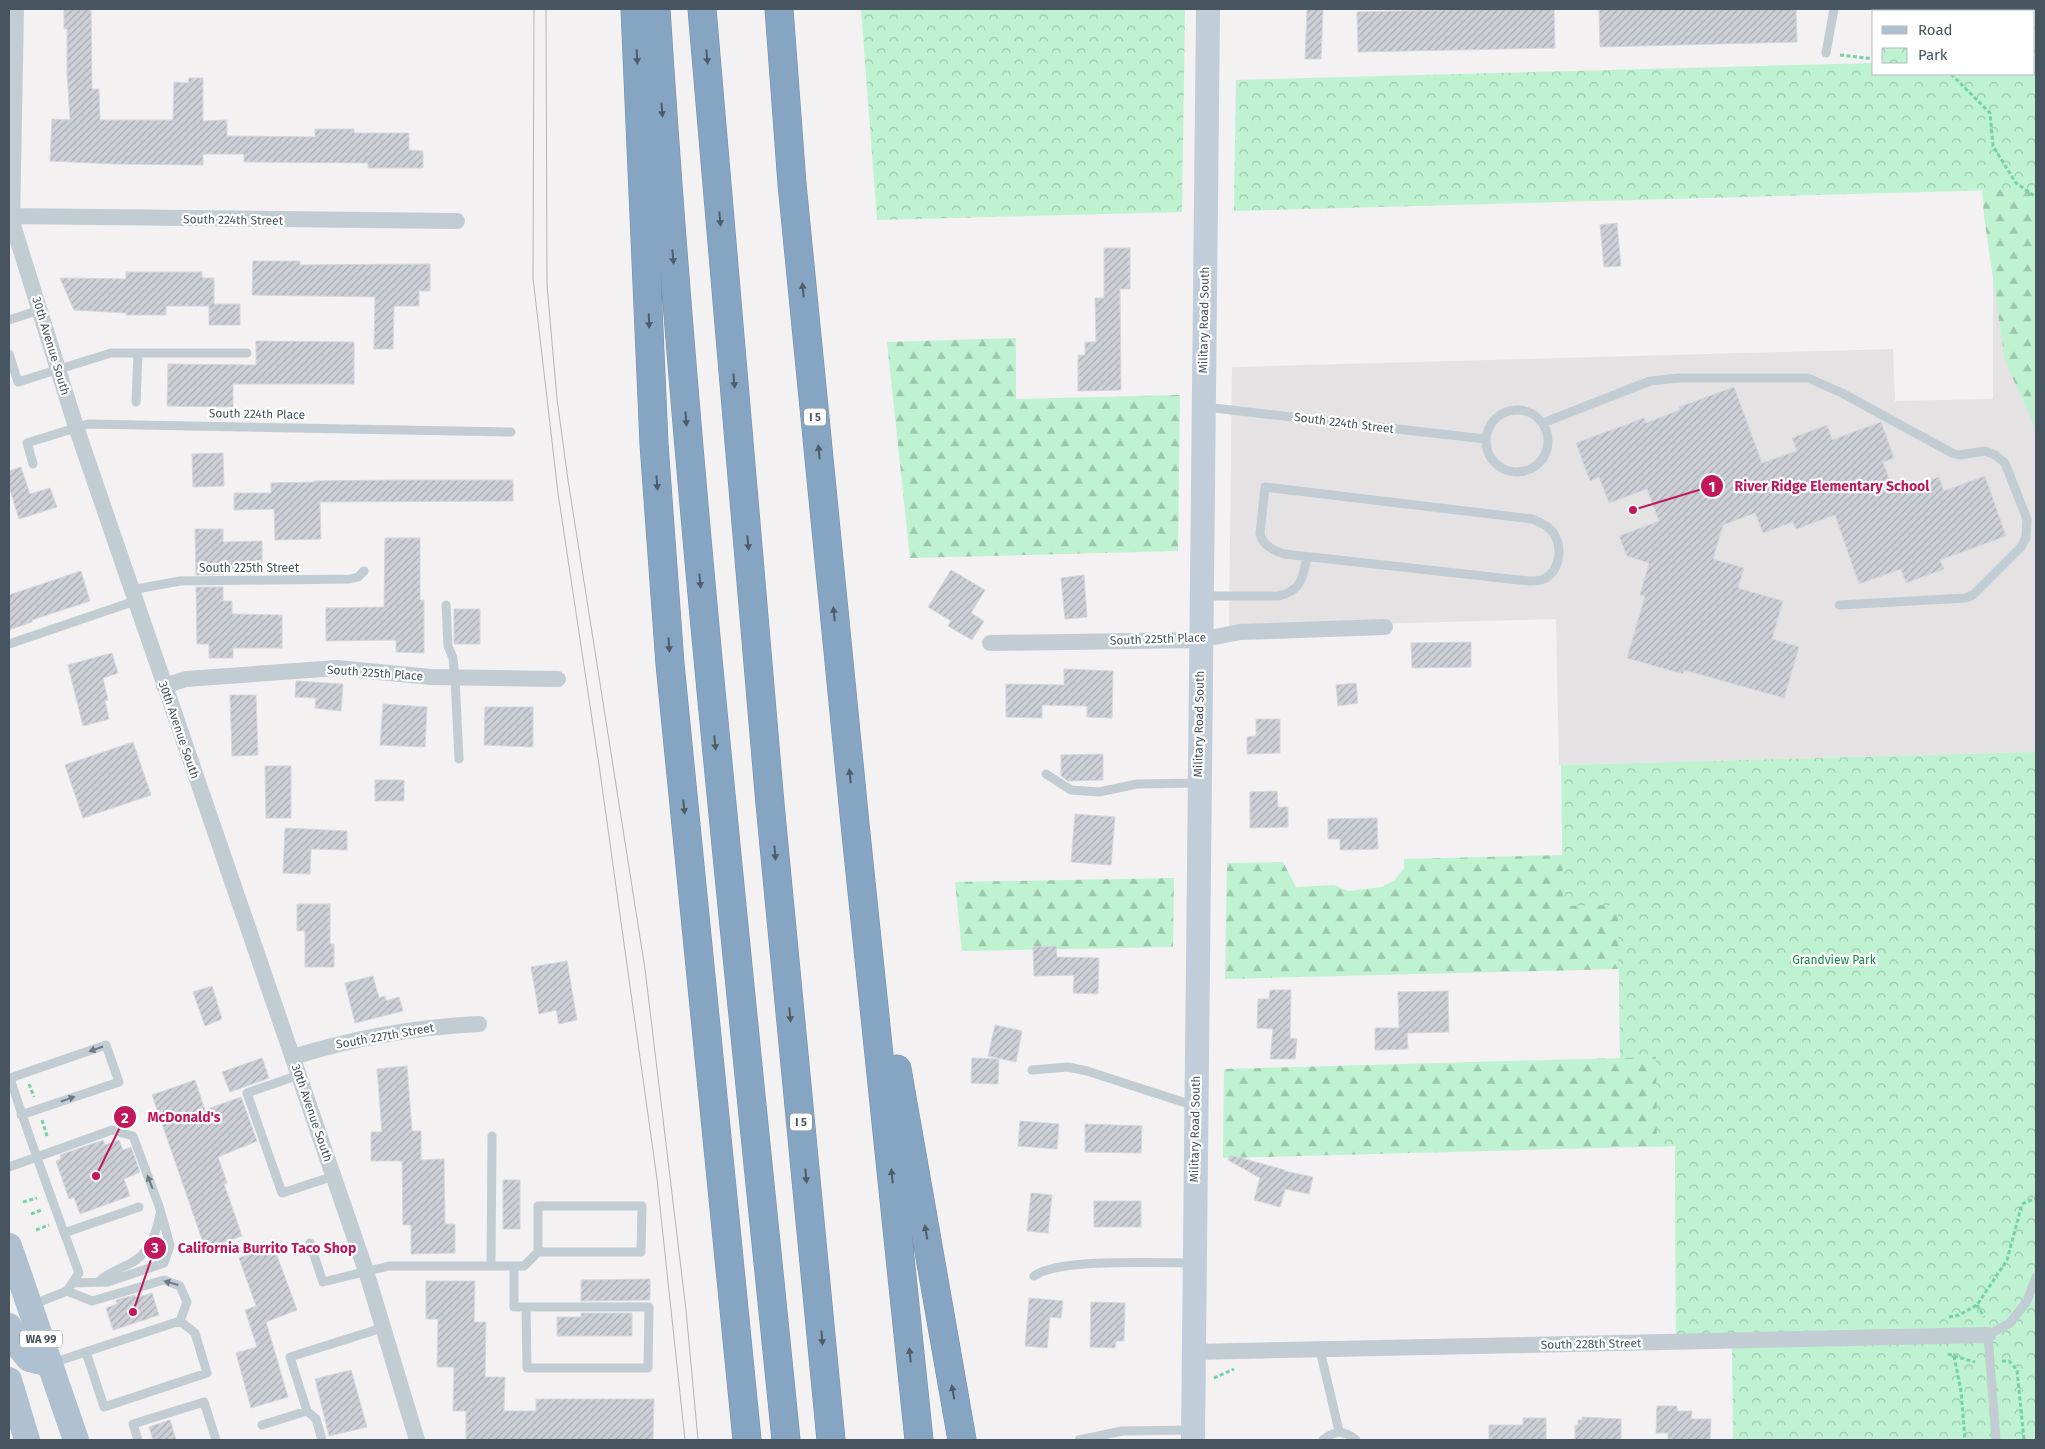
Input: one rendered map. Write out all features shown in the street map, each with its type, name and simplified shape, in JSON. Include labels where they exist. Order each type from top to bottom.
[{"type":"highway","points":[[635,9],[654,444],[670,664],[747,1440]]},
{"type":"highway","points":[[656,9],[668,209],[708,673],[786,1440]]},
{"type":"highway","name":"I 5","points":[[702,9],[770,804],[831,1440]]},
{"type":"highway","name":"I 5","points":[[779,9],[792,184],[855,824],[919,1440]]},
{"type":"highway","points":[[855,824],[962,1440]]},
{"type":"main road","name":"Military Road South","points":[[1193,1435],[1208,9]]},
{"type":"main road","name":"WA 99","points":[[9,1246],[76,1440]]},
{"type":"main road","points":[[9,1326],[15,1342],[29,1359],[49,1364]]},
{"type":"main road","points":[[9,1380],[14,1411],[27,1440]]},
{"type":"street","name":"30th Avenue South","points":[[16,9],[10,216],[14,248],[40,310],[76,427],[133,596],[334,1176],[366,1271],[417,1440]]},
{"type":"street","name":"South 224th Street","points":[[10,216],[457,221]]},
{"type":"street","name":"South 225th Place","points":[[990,643],[1200,640],[1240,632],[1386,627]]},
{"type":"street","name":"South 225th Place","points":[[164,686],[186,679],[337,668],[455,678],[558,679]]},
{"type":"street","name":"South 227th Street","points":[[293,1057],[369,1037],[436,1026],[479,1024]]},
{"type":"street","name":"South 228th Street","points":[[1193,1352],[1988,1335]]},
{"type":"lane","points":[[1826,53],[1834,9]]},
{"type":"lane","points":[[9,320],[40,310]]},
{"type":"lane","points":[[9,354],[18,382],[111,353],[247,353]]},
{"type":"lane","points":[[136,402],[138,353]]},
{"type":"lane","points":[[1543,423],[1650,382],[1679,378],[1808,378],[1842,394],[1952,453],[1959,455],[1986,451],[2005,463],[2026,519],[2026,538],[2020,547],[1973,595],[1966,598],[1839,605]]},
{"type":"lane","name":"South 224th Street","points":[[1203,406],[1485,439]]},
{"type":"lane","points":[[1508,410],[1528,411],[1543,423],[1548,432],[1549,442],[1546,453],[1532,469],[1521,472],[1505,470],[1492,460],[1487,450],[1485,439],[1492,421],[1499,414],[1508,410]]},
{"type":"lane","name":"South 224th Place","points":[[33,464],[27,443],[88,424],[512,432]]},
{"type":"lane","points":[[1265,487],[1532,519],[1544,524],[1552,531],[1557,540],[1559,551],[1554,572],[1543,579],[1529,581],[1307,558],[1274,551],[1262,540],[1260,534],[1265,487]]},
{"type":"lane","points":[[1201,596],[1278,596],[1288,594],[1297,588],[1307,558]]},
{"type":"lane","name":"South 225th Street","points":[[9,644],[133,596],[180,581],[350,579],[358,577],[364,571]]},
{"type":"lane","points":[[446,606],[448,646],[453,658],[455,678],[459,759]]},
{"type":"lane","points":[[1046,774],[1071,790],[1099,792],[1137,784],[1199,783]]},
{"type":"lane","points":[[21,1115],[119,1082],[106,1045],[10,1078],[21,1115],[79,1273],[70,1287]]},
{"type":"lane","points":[[1032,1070],[1068,1067],[1196,1106]]},
{"type":"lane","points":[[299,1075],[247,1093],[282,1193],[334,1176]]},
{"type":"lane","points":[[9,1167],[112,1130],[133,1136],[161,1212],[170,1246],[164,1263],[108,1282],[70,1287],[30,1306]]},
{"type":"lane","points":[[491,1266],[492,1136]]},
{"type":"lane","points":[[310,1243],[324,1282],[389,1266],[524,1266],[538,1252],[538,1206],[642,1206],[641,1252],[538,1252]]},
{"type":"lane","points":[[64,1233],[139,1207]]},
{"type":"lane","points":[[98,1282],[108,1272],[137,1259],[152,1241],[161,1212]]},
{"type":"lane","points":[[1034,1276],[1041,1270],[1086,1264],[1194,1263]]},
{"type":"lane","points":[[514,1266],[514,1307],[526,1307],[649,1307],[648,1368],[527,1368],[526,1307]]},
{"type":"lane","points":[[1996,1440],[1988,1335],[2010,1323],[2027,1301],[2036,1277]]},
{"type":"lane","points":[[70,1287],[92,1301],[164,1280],[180,1286],[187,1302],[180,1322]]},
{"type":"lane","points":[[49,1364],[180,1322]]},
{"type":"lane","points":[[86,1352],[104,1407],[207,1373],[195,1333],[180,1322]]},
{"type":"lane","points":[[322,1440],[316,1419],[307,1412],[290,1357],[382,1328]]},
{"type":"lane","points":[[1320,1350],[1339,1431]]},
{"type":"lane","points":[[138,1440],[133,1424],[204,1402],[216,1440]]},
{"type":"lane","points":[[262,1425],[307,1412]]},
{"type":"lane","points":[[1079,1440],[1122,1431],[1193,1435]]},
{"type":"lane","points":[[1324,1440],[1330,1434],[1339,1431],[1349,1434],[1356,1440]]},
{"type":"path","points":[[1826,53],[1872,59]]},
{"type":"path","points":[[1952,75],[1990,113],[1993,146],[2016,183],[2036,197]]},
{"type":"path","points":[[28,1081],[35,1100]]},
{"type":"path","points":[[42,1120],[48,1136]]},
{"type":"path","points":[[23,1202],[40,1197]]},
{"type":"path","points":[[1942,1318],[1959,1315],[1977,1305],[2007,1260],[2022,1204],[2036,1198]]},
{"type":"path","points":[[31,1214],[42,1210]]},
{"type":"path","points":[[36,1230],[50,1225]]},
{"type":"path","points":[[1977,1305],[1984,1317]]},
{"type":"path","points":[[1954,1356],[1975,1362]]},
{"type":"path","points":[[1999,1361],[2009,1361],[2017,1370],[2024,1440]]},
{"type":"path","points":[[1961,1391],[1965,1440]]},
{"type":"shaded area","points":[[2036,189],[2036,752],[1559,765],[1556,619],[1229,628],[1232,367],[1893,349],[1895,401],[1993,399],[1993,190]]},
{"type":"green space","points":[[861,9],[1185,9],[1182,212],[877,220]]},
{"type":"green space","points":[[2036,9],[2036,430],[2005,361],[1984,216],[1974,78],[2035,75],[2035,10],[1950,10]]},
{"type":"green space","points":[[2036,9],[2036,189],[1234,211],[1236,80],[1872,63],[1872,75],[2035,75],[2035,10],[1992,10]]},
{"type":"green space","points":[[1016,338],[1016,399],[1180,395],[1178,551],[910,558],[887,342]]},
{"type":"green space","name":"Grandview Park","points":[[2036,752],[2036,1440],[1733,1440],[1732,1344],[1676,1345],[1675,1146],[1657,1147],[1656,1057],[1620,1058],[1618,905],[1563,906],[1561,765]]},
{"type":"green space","points":[[1604,793],[1735,1341],[1676,1318],[1675,1146],[1223,1158],[1224,1069],[1620,1058],[1619,969],[1225,979],[1227,863],[1283,862],[1296,887],[1334,885],[1348,891],[1382,887],[1395,880],[1404,868],[1404,859],[1562,855]]},
{"type":"green space","points":[[1174,878],[1173,947],[962,951],[955,882]]},
{"type":"building","points":[[64,9],[91,9],[92,89],[99,89],[100,120],[173,120],[174,82],[188,83],[189,78],[203,78],[203,121],[227,120],[227,136],[315,137],[315,129],[354,129],[354,133],[409,133],[409,150],[423,151],[423,168],[368,168],[368,163],[244,162],[244,154],[203,154],[203,165],[50,161],[52,119],[70,120],[67,29],[64,29]]},
{"type":"building","points":[[1307,9],[1323,9],[1321,59],[1305,59]]},
{"type":"building","points":[[1554,9],[1555,48],[1358,52],[1357,12]]},
{"type":"building","points":[[1599,9],[1796,9],[1797,42],[1600,47]]},
{"type":"building","points":[[1617,223],[1621,266],[1604,267],[1600,225]]},
{"type":"building","points":[[1104,248],[1130,248],[1130,289],[1120,289],[1121,390],[1078,391],[1078,355],[1085,355],[1085,342],[1096,342],[1095,298],[1104,298]]},
{"type":"building","points":[[253,261],[300,261],[300,265],[430,264],[430,291],[419,291],[419,306],[394,306],[393,349],[374,349],[375,297],[252,295]]},
{"type":"building","points":[[126,272],[202,272],[202,278],[214,278],[214,304],[240,304],[240,325],[209,325],[209,306],[166,306],[166,315],[126,315],[126,313],[74,310],[60,278],[126,279]]},
{"type":"building","points":[[256,341],[354,342],[354,384],[233,384],[233,407],[167,406],[168,364],[256,365]]},
{"type":"building","points":[[1734,387],[1762,463],[1797,451],[1792,438],[1827,425],[1832,440],[1881,422],[1894,458],[1883,462],[1894,492],[1939,477],[1944,491],[1985,476],[2006,536],[1940,560],[1944,569],[1906,583],[1901,569],[1859,584],[1835,515],[1796,529],[1793,522],[1763,533],[1755,513],[1723,525],[1713,559],[1744,568],[1738,588],[1783,601],[1772,639],[1799,647],[1784,698],[1684,670],[1683,674],[1627,658],[1645,596],[1640,595],[1649,563],[1627,556],[1619,536],[1659,521],[1647,489],[1609,503],[1599,477],[1590,481],[1576,443],[1644,418],[1646,423],[1680,410],[1679,407]]},
{"type":"building","points":[[223,453],[224,486],[193,487],[192,454]]},
{"type":"building","points":[[21,467],[30,494],[50,488],[57,507],[19,519],[9,487],[9,471]]},
{"type":"building","points":[[513,480],[513,501],[320,502],[321,539],[275,540],[274,509],[234,510],[234,493],[271,493],[271,483]]},
{"type":"building","points":[[195,529],[223,529],[223,542],[262,541],[262,568],[223,569],[223,574],[196,575]]},
{"type":"building","points":[[385,538],[420,538],[420,600],[424,600],[424,653],[396,652],[396,640],[326,641],[326,608],[384,607]]},
{"type":"building","points":[[951,570],[985,590],[971,613],[984,621],[972,640],[948,626],[951,621],[928,607]]},
{"type":"building","points":[[81,571],[90,601],[32,620],[32,622],[9,630],[9,595]]},
{"type":"building","points":[[1084,575],[1087,617],[1065,619],[1061,578]]},
{"type":"building","points":[[196,587],[223,587],[223,601],[232,601],[232,614],[282,615],[282,648],[233,648],[233,658],[209,658],[209,644],[197,644]]},
{"type":"building","points":[[454,609],[480,609],[480,644],[454,644]]},
{"type":"building","points":[[1471,642],[1471,667],[1412,668],[1411,643]]},
{"type":"building","points":[[112,653],[118,673],[103,678],[108,700],[105,701],[109,719],[83,726],[68,665]]},
{"type":"building","points":[[1064,669],[1113,671],[1112,718],[1087,717],[1087,706],[1042,705],[1042,718],[1006,717],[1006,684],[1064,685]]},
{"type":"building","points":[[296,681],[343,684],[341,711],[315,708],[316,698],[295,697]]},
{"type":"building","points":[[1356,683],[1358,703],[1338,706],[1336,685]]},
{"type":"building","points":[[230,695],[256,695],[258,755],[232,756]]},
{"type":"building","points":[[383,704],[427,707],[425,747],[380,745]]},
{"type":"building","points":[[485,707],[533,707],[533,747],[484,745]]},
{"type":"building","points":[[1256,719],[1280,719],[1280,753],[1247,754],[1247,737],[1256,736]]},
{"type":"building","points":[[133,742],[151,795],[83,818],[65,765]]},
{"type":"building","points":[[1103,754],[1103,780],[1068,781],[1061,776],[1061,755]]},
{"type":"building","points":[[265,766],[291,766],[291,818],[266,818]]},
{"type":"building","points":[[375,780],[404,780],[404,801],[375,801]]},
{"type":"building","points":[[1277,791],[1278,807],[1288,807],[1288,827],[1250,828],[1250,792]]},
{"type":"building","points":[[1075,814],[1115,817],[1111,865],[1071,862]]},
{"type":"building","points":[[1377,818],[1378,849],[1340,850],[1340,839],[1328,839],[1328,819]]},
{"type":"building","points":[[285,828],[347,831],[347,850],[311,849],[310,874],[283,873]]},
{"type":"building","points":[[297,904],[330,904],[330,944],[334,944],[334,967],[305,967],[305,931],[297,931]]},
{"type":"building","points":[[1056,946],[1057,957],[1099,958],[1098,994],[1073,993],[1074,975],[1034,976],[1033,947]]},
{"type":"building","points":[[567,961],[577,1020],[559,1024],[556,1010],[539,1014],[531,967]]},
{"type":"building","points":[[373,976],[379,998],[385,996],[386,1001],[399,997],[403,1011],[355,1023],[345,983]]},
{"type":"building","points":[[212,986],[222,1019],[205,1026],[193,992]]},
{"type":"building","points":[[1270,990],[1291,990],[1290,1038],[1297,1039],[1295,1059],[1270,1059],[1273,1029],[1257,1028],[1258,999],[1269,999]]},
{"type":"building","points":[[1448,991],[1449,1032],[1407,1033],[1408,1049],[1375,1050],[1375,1028],[1399,1028],[1398,992]]},
{"type":"building","points":[[995,1025],[1022,1031],[1016,1062],[988,1056]]},
{"type":"building","points":[[262,1058],[269,1078],[230,1092],[222,1072]]},
{"type":"building","points":[[972,1058],[999,1059],[998,1084],[971,1083]]},
{"type":"building","points":[[407,1066],[412,1131],[421,1131],[421,1160],[444,1159],[445,1224],[455,1224],[455,1253],[411,1254],[411,1225],[403,1225],[402,1161],[371,1161],[371,1132],[382,1132],[377,1069]]},
{"type":"building","points":[[195,1080],[205,1110],[241,1097],[257,1141],[218,1157],[227,1183],[224,1184],[242,1236],[205,1248],[152,1095]]},
{"type":"building","points":[[1020,1121],[1059,1124],[1057,1149],[1018,1146]]},
{"type":"building","points":[[1085,1124],[1142,1126],[1141,1153],[1085,1152]]},
{"type":"building","points":[[103,1140],[105,1145],[119,1140],[123,1150],[131,1147],[140,1172],[124,1179],[130,1196],[80,1214],[74,1197],[69,1199],[56,1161],[61,1159],[60,1155]]},
{"type":"building","points":[[1230,1155],[1284,1171],[1313,1177],[1309,1194],[1285,1189],[1280,1207],[1254,1200],[1260,1178],[1228,1160]]},
{"type":"building","points":[[503,1180],[520,1180],[520,1229],[503,1229]]},
{"type":"building","points":[[1031,1193],[1052,1195],[1048,1233],[1027,1231]]},
{"type":"building","points":[[1094,1201],[1141,1201],[1141,1227],[1094,1227]]},
{"type":"building","points":[[273,1245],[297,1310],[266,1322],[288,1397],[251,1408],[236,1353],[257,1347],[245,1310],[256,1306],[239,1258]]},
{"type":"building","points":[[650,1279],[650,1300],[581,1301],[581,1280]]},
{"type":"building","points":[[426,1281],[475,1281],[474,1322],[486,1322],[485,1377],[505,1377],[504,1411],[536,1411],[536,1399],[654,1399],[653,1440],[466,1440],[466,1411],[453,1411],[454,1367],[437,1367],[438,1319],[426,1319]]},
{"type":"building","points":[[152,1293],[159,1315],[113,1330],[106,1308],[117,1304],[116,1300],[135,1295],[136,1298]]},
{"type":"building","points":[[1029,1298],[1063,1301],[1061,1318],[1050,1317],[1047,1348],[1025,1346]]},
{"type":"building","points":[[1091,1302],[1125,1303],[1124,1341],[1116,1341],[1115,1348],[1090,1347]]},
{"type":"building","points":[[581,1313],[632,1313],[632,1336],[557,1336],[557,1317],[581,1317]]},
{"type":"building","points":[[351,1370],[367,1427],[329,1436],[315,1379]]},
{"type":"building","points":[[1657,1406],[1677,1406],[1677,1411],[1692,1411],[1691,1419],[1711,1419],[1710,1440],[1668,1440],[1668,1433],[1656,1433]]},
{"type":"building","points":[[1582,1417],[1621,1419],[1621,1440],[1575,1440],[1575,1425],[1578,1425],[1578,1420],[1582,1420]]},
{"type":"building","points":[[1523,1418],[1546,1418],[1546,1440],[1489,1440],[1489,1425],[1523,1425]]},
{"type":"building","points":[[170,1420],[176,1440],[153,1440],[149,1427]]},
{"type":"tram line","points":[[534,9],[533,278],[558,493],[600,772],[657,1179],[685,1440]]},
{"type":"tram line","points":[[546,9],[547,285],[557,399],[645,969],[686,1310],[698,1440]]},
{"type":"place","name":"River Ridge Elementary School","points":[[1633,510]]},
{"type":"place","name":"McDonald's","points":[[96,1176]]},
{"type":"place","name":"California Burrito Taco Shop","points":[[133,1312]]}]
